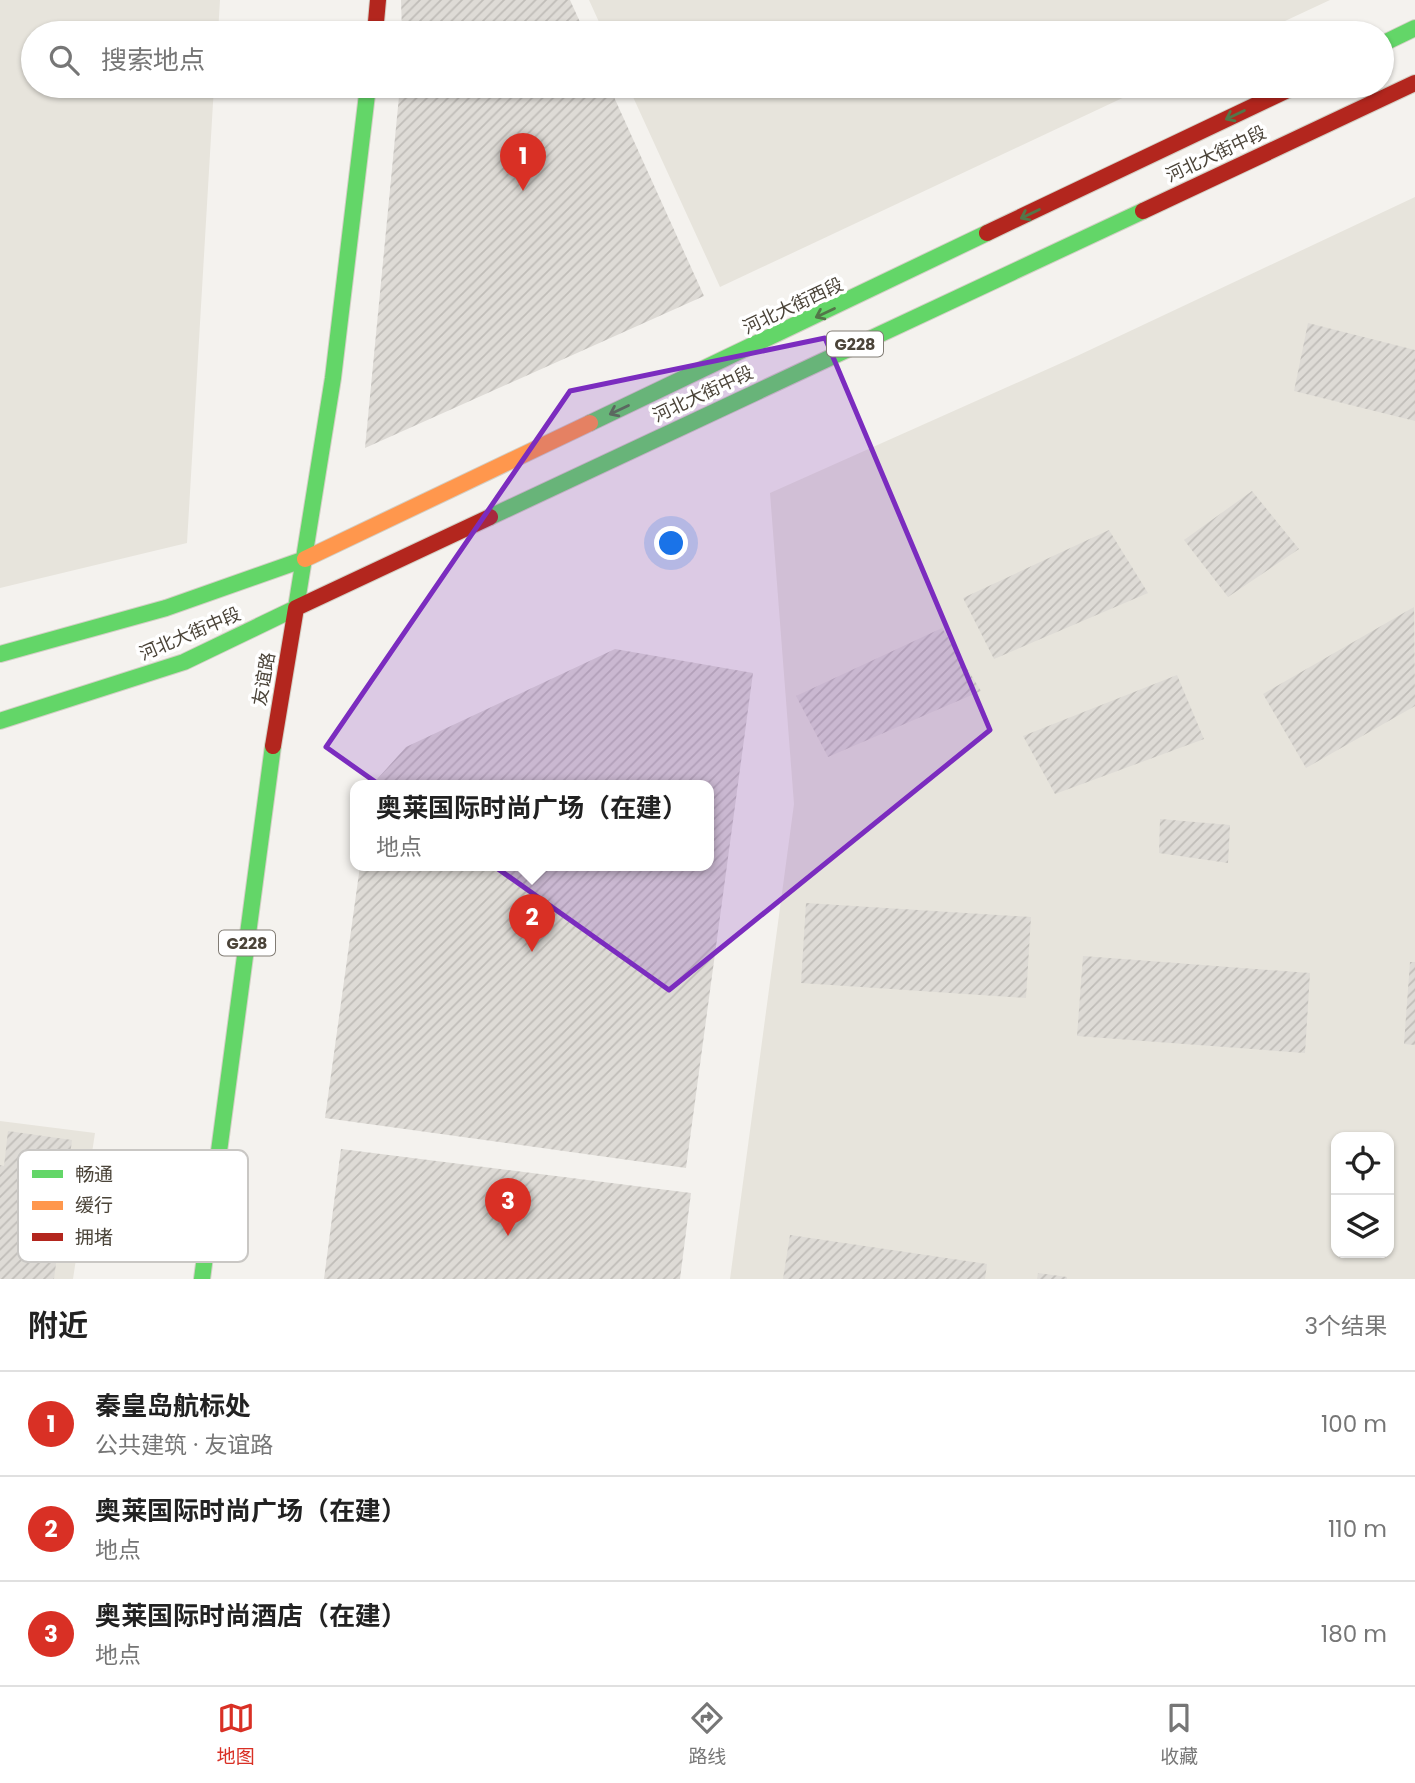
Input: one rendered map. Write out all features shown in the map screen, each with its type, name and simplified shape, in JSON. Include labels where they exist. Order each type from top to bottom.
[{"type":"main road","points":[[376,21],[379,0]]},
{"type":"main road","points":[[1394,38],[1415,28]]},
{"type":"main road","name":"河北大街中段","points":[[1394,93],[1415,83]]},
{"type":"main road","name":"友谊路","points":[[219,1150],[276,725],[334,378],[367,98]]},
{"type":"main road","name":"河北大街西段","points":[[0,654],[166,608],[305,559],[1271,98]]},
{"type":"main road","name":"河北大街中段","points":[[0,721],[184,662],[463,528],[1383,98]]},
{"type":"highlighted area","points":[[825,338],[990,730],[669,990],[326,747],[570,391]]},
{"type":"shaded area","points":[[0,0],[220,0],[219,21],[21,21],[21,98],[213,98],[187,543],[0,588]]},
{"type":"shaded area","points":[[589,0],[1330,0],[1285,21],[599,21]]},
{"type":"shaded area","points":[[633,98],[1122,98],[720,287]]},
{"type":"shaded area","points":[[1415,197],[1415,1279],[730,1279],[794,804],[770,493],[1077,356]]},
{"type":"shaded area","points":[[0,1121],[95,1133],[92,1150],[18,1150],[18,1262],[76,1262],[73,1279],[0,1279]]},
{"type":"building","points":[[401,0],[570,0],[580,21],[402,21]]},
{"type":"building","points":[[399,98],[614,98],[704,296],[365,448]]},
{"type":"building","points":[[1308,323],[1415,350],[1415,421],[1294,391]]},
{"type":"building","points":[[1252,491],[1299,549],[1228,597],[1184,540]]},
{"type":"building","points":[[1109,530],[1148,593],[994,659],[963,598]]},
{"type":"building","points":[[1414,607],[1415,706],[1306,768],[1263,694]]},
{"type":"building","points":[[942,628],[981,691],[828,757],[796,696]]},
{"type":"building","points":[[615,649],[753,673],[686,1168],[325,1118],[359,871],[714,871],[714,780],[376,780],[406,747]]},
{"type":"building","points":[[1177,675],[1204,739],[1055,794],[1023,736]]},
{"type":"building","points":[[1160,819],[1230,825],[1228,863],[1159,853]]},
{"type":"building","points":[[806,903],[1031,917],[1026,998],[801,983]]},
{"type":"building","points":[[1083,956],[1310,973],[1305,1053],[1077,1036]]},
{"type":"building","points":[[1410,962],[1415,962],[1415,1045],[1404,1044]]},
{"type":"building","points":[[8,1131],[72,1140],[71,1150],[18,1150],[18,1262],[56,1262],[54,1279],[0,1279],[0,1165],[4,1166]]},
{"type":"building","points":[[341,1149],[691,1193],[680,1279],[324,1279]]},
{"type":"building","points":[[790,1235],[987,1264],[985,1279],[783,1279]]},
{"type":"building","points":[[1038,1273],[1067,1277],[1067,1279],[1037,1279]]},
{"type":"traffic: fast","points":[[1394,38],[1415,28]]},
{"type":"traffic: fast","points":[[296,608],[333,378],[367,98]]},
{"type":"traffic: fast","points":[[490,517],[1143,211]]},
{"type":"traffic: fast","points":[[590,423],[987,233]]},
{"type":"traffic: fast","points":[[0,654],[166,608],[305,559]]},
{"type":"traffic: fast","points":[[0,721],[184,662],[296,608]]},
{"type":"traffic: fast","points":[[219,1150],[273,746]]},
{"type":"traffic: fast","points":[[202,1279],[204,1262]]},
{"type":"traffic: slow","points":[[305,559],[590,423]]},
{"type":"traffic: jam","points":[[376,21],[378,0]]},
{"type":"traffic: jam","points":[[1394,93],[1415,83]]},
{"type":"traffic: jam","points":[[987,233],[1271,98]]},
{"type":"traffic: jam","points":[[1143,211],[1383,98]]},
{"type":"traffic: jam","points":[[273,746],[296,608],[490,517]]},
{"type":"place","name":"秦皇岛航标处","points":[[523,191]]},
{"type":"place","name":"奥莱国际时尚广场（在建）","points":[[532,952]]},
{"type":"place","name":"奥莱国际时尚酒店（在建）","points":[[508,1236]]}]
